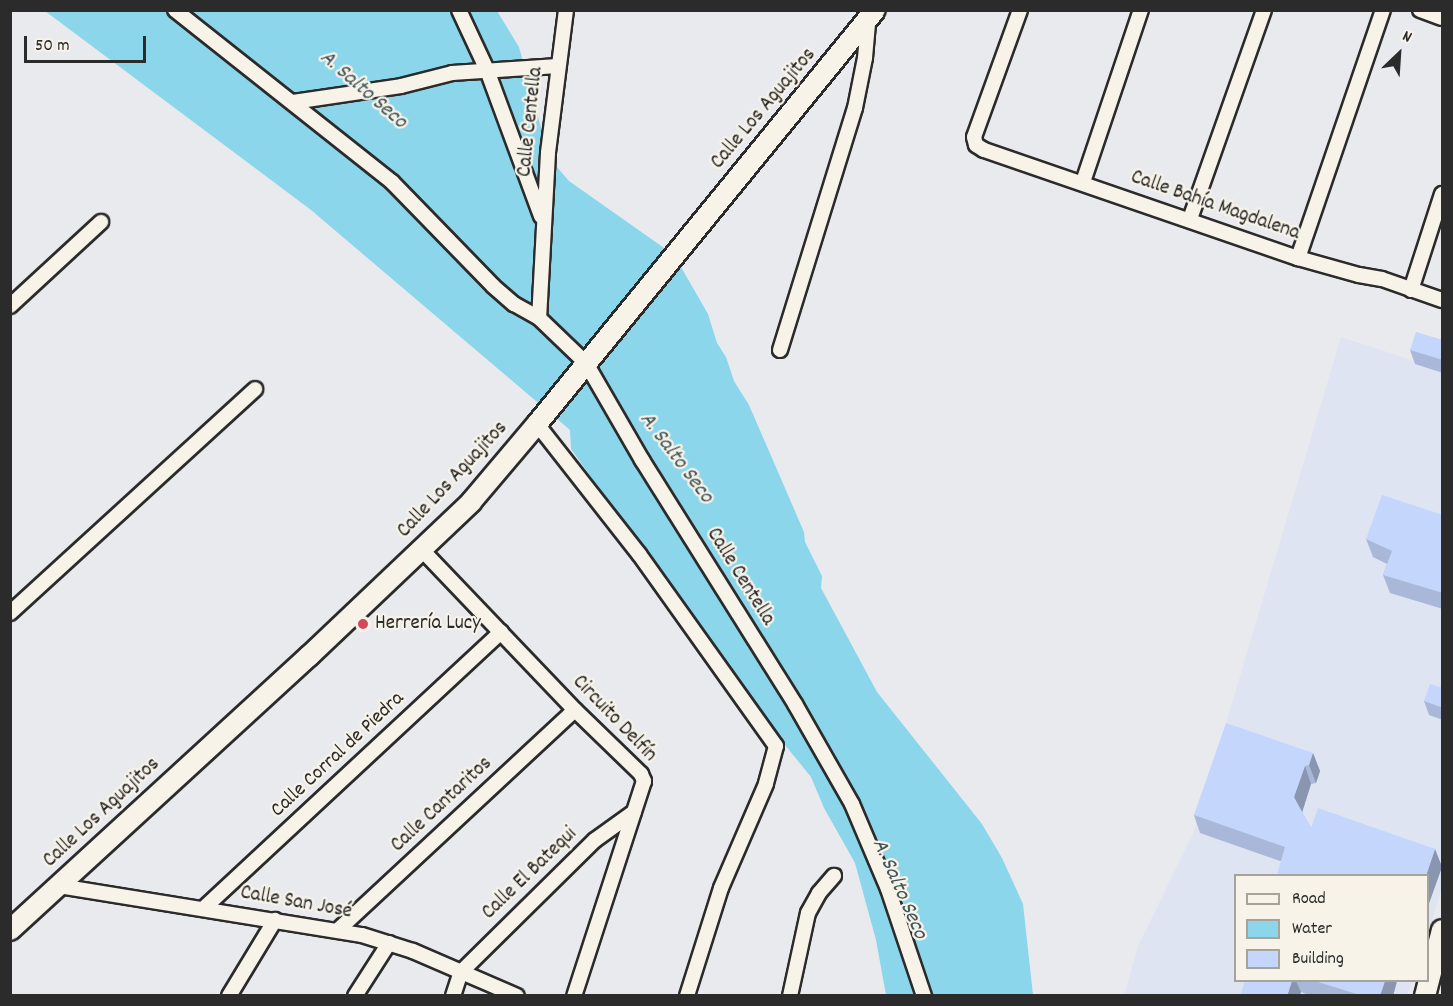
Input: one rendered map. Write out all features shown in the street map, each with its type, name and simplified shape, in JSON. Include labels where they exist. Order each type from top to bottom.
[{"type":"street","points":[[175,10],[392,182],[493,286],[514,304],[539,318]]},
{"type":"street","points":[[459,10],[488,70],[544,223]]},
{"type":"street","name":"Calle Centella","points":[[566,10],[558,66],[544,223],[539,318],[586,363],[642,460],[795,704],[852,804],[888,889],[924,996]]},
{"type":"street","name":"Calle Bahía Magdalena","points":[[1020,10],[974,137],[976,145],[984,150],[1083,182],[1298,258],[1382,279],[1443,300]]},
{"type":"street","points":[[1083,182],[1142,10]]},
{"type":"street","points":[[1190,219],[1264,10]]},
{"type":"street","points":[[1298,258],[1383,10]]},
{"type":"street","points":[[1420,10],[1443,18]]},
{"type":"street","points":[[780,350],[855,108],[872,16]]},
{"type":"street","name":"Calle Los Aguajitos","points":[[10,930],[422,550],[471,502],[872,16]]},
{"type":"street","points":[[293,102],[401,86],[452,73],[558,66]]},
{"type":"street","points":[[1411,290],[1443,194]]},
{"type":"street","points":[[10,306],[101,222]]},
{"type":"street","points":[[10,613],[255,389]]},
{"type":"street","points":[[537,424],[639,554],[776,746],[766,784],[721,888],[687,996]]},
{"type":"street","name":"Circuito Delfín","points":[[422,550],[641,774],[644,781],[574,996]]},
{"type":"street","name":"Calle Corral de Piedra","points":[[203,909],[501,632]]},
{"type":"street","name":"Calle Cantaritos","points":[[338,930],[576,710]]},
{"type":"street","name":"Calle El Batequi","points":[[461,972],[595,840],[634,812]]},
{"type":"street","points":[[790,996],[808,913],[819,893],[834,876]]},
{"type":"street","name":"Calle San José","points":[[59,886],[338,930],[389,943],[517,996]]},
{"type":"street","points":[[229,996],[275,920]]},
{"type":"street","points":[[1429,981],[1443,930]]},
{"type":"street","points":[[355,996],[389,943]]},
{"type":"street","points":[[453,996],[461,972]]},
{"type":"shaded area","points":[[1341,337],[1442,370],[1442,887],[1429,930],[1429,874],[1234,874],[1234,982],[1412,982],[1407,995],[1124,996],[1138,946],[1193,834]]},
{"type":"water","name":"A. Salto Seco","points":[[45,11],[497,11],[519,47],[548,153],[556,166],[569,181],[674,255],[708,314],[717,343],[726,357],[734,381],[749,405],[804,532],[805,542],[822,576],[821,588],[877,692],[982,824],[1002,858],[1023,904],[1033,995],[886,995],[876,940],[855,863],[824,808],[811,777],[768,724],[571,449],[570,430],[311,210]]},
{"type":"building","points":[[1416,332],[1443,340],[1443,360],[1410,350]]},
{"type":"building","points":[[1382,495],[1443,515],[1443,593],[1383,575],[1392,551],[1366,539]]},
{"type":"building","points":[[1430,684],[1443,688],[1443,708],[1424,701]]},
{"type":"building","points":[[1226,723],[1313,753],[1309,765],[1305,766],[1294,797],[1311,828],[1318,808],[1435,849],[1427,874],[1278,874],[1285,847],[1194,815]]},
{"type":"building","points":[[1245,982],[1292,982],[1287,996],[1240,996]]},
{"type":"building","points":[[1318,982],[1385,982],[1380,996],[1363,996]]},
{"type":"place","name":"Herrería Lucy","points":[[363,624]]}]
